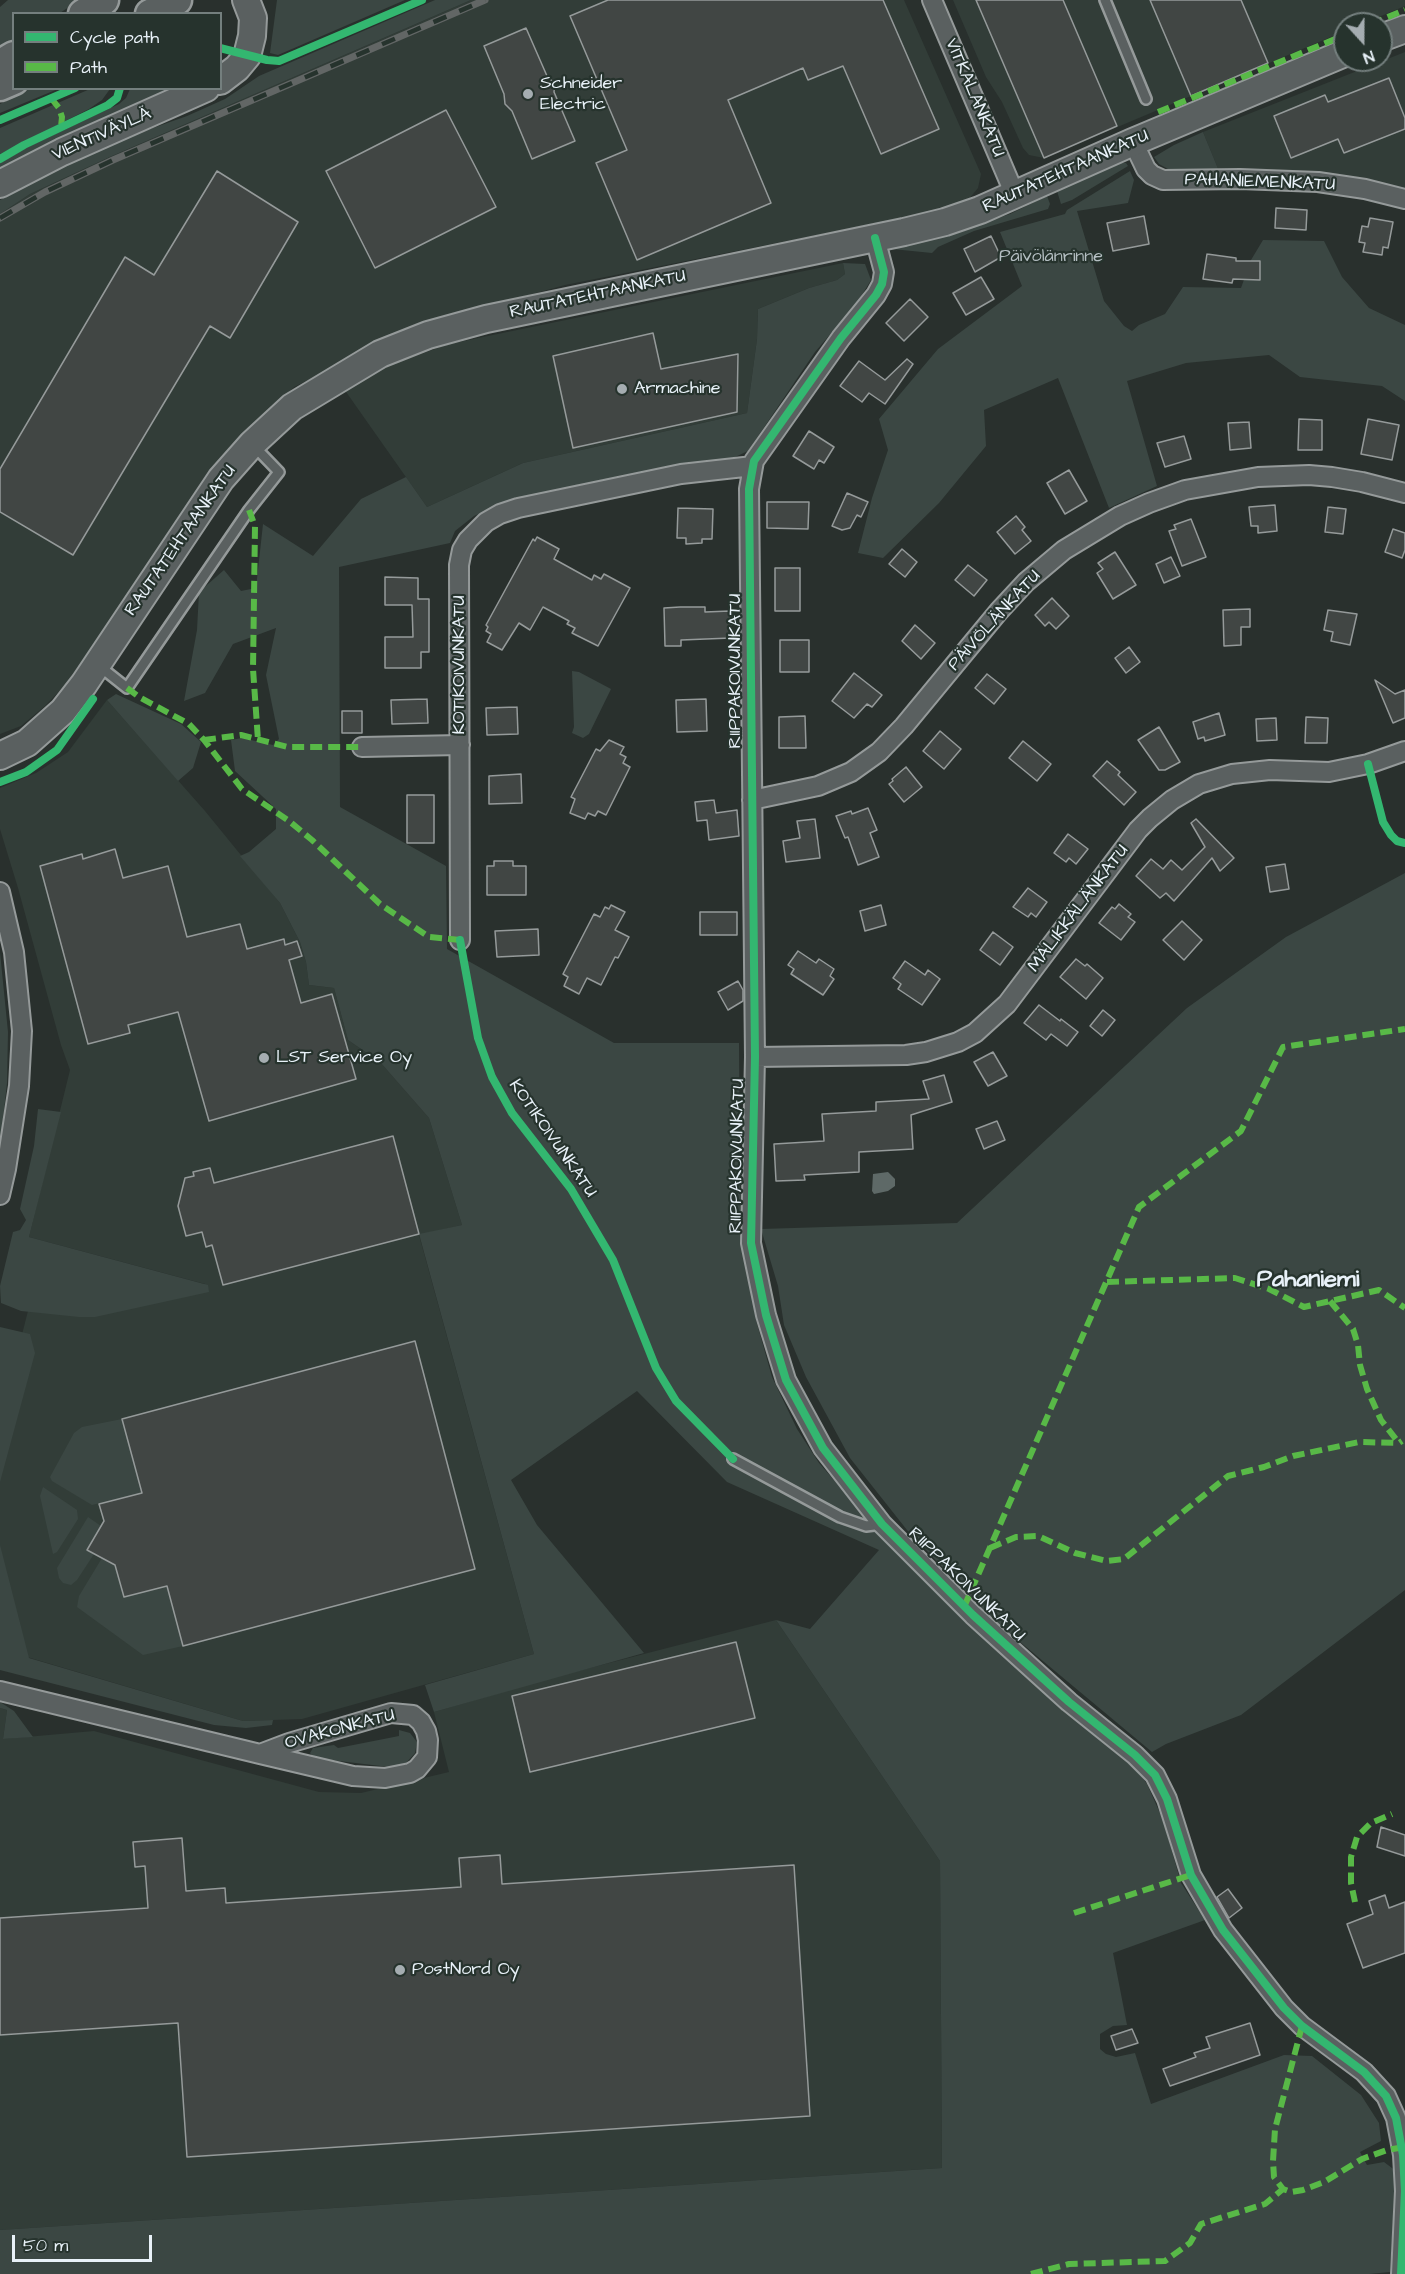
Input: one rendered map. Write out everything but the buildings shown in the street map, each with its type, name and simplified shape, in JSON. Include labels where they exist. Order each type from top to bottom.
[{"type":"main road","points":[[86,12],[104,0]]},
{"type":"main road","points":[[154,12],[177,0]]},
{"type":"street","points":[[222,79],[237,68],[247,56],[252,36],[253,18],[246,0]]},
{"type":"street","name":"VITKALANKATU","points":[[932,0],[1015,195]]},
{"type":"street","name":"RAUTATEHTAANKATU","points":[[0,756],[27,743],[63,711],[221,479],[252,444],[292,407],[380,354],[428,335],[486,319],[945,222],[1015,195],[1133,142],[1333,58]]},
{"type":"street","name":"VIENTIVÄYLÄ","points":[[0,184],[62,152],[202,90]]},
{"type":"street","name":"PAHANIEMENKATU","points":[[1133,142],[1146,169],[1163,180],[1240,179],[1318,182],[1365,189],[1405,199]]},
{"type":"street","name":"RIIPPAKOIVUNKATU","points":[[875,238],[884,272],[882,284],[802,393],[753,466],[749,489],[755,1057],[751,1243],[766,1315],[786,1380],[823,1448],[882,1524],[973,1615],[1070,1702],[1135,1755],[1155,1776],[1167,1799],[1191,1875],[1223,1930],[1284,2008],[1302,2026],[1364,2072],[1386,2096],[1396,2118],[1403,2156],[1405,2191],[1401,2274]]},
{"type":"street","name":"KOTIKOIVUNKATU","points":[[460,940],[459,565],[462,550],[475,531],[500,514],[518,508],[681,474],[753,466]]},
{"type":"street","name":"PÄIVÖLÄNKATU","points":[[752,800],[823,784],[851,772],[879,752],[904,726],[999,611],[1026,582],[1064,550],[1120,516],[1149,502],[1185,490],[1258,477],[1332,477],[1405,493]]},
{"type":"street","points":[[362,747],[460,745]]},
{"type":"street","name":"MÄLIKKÄLÄNKATU","points":[[755,1057],[906,1055],[935,1050],[958,1042],[975,1033],[1007,1004],[1138,830],[1165,804],[1198,784],[1232,774],[1270,770],[1329,772],[1368,764],[1405,751]]},
{"type":"street","points":[[0,892],[14,952],[22,1031],[19,1086],[0,1195]]},
{"type":"street","name":"OVAKONKATU","points":[[0,1691],[260,1754],[353,1776],[398,1777],[417,1769],[427,1757],[428,1740],[426,1731],[412,1715],[391,1713],[289,1743],[260,1754]]},
{"type":"lane","points":[[1106,0],[1146,99]]},
{"type":"lane","points":[[96,664],[127,688],[249,510],[279,472],[252,444]]},
{"type":"lane","points":[[733,1459],[840,1517],[866,1526],[882,1524]]},
{"type":"shaded area","points":[[471,0],[904,0],[981,174],[978,188],[968,200],[953,208],[565,285],[417,326],[294,387],[225,455],[66,684],[21,726],[0,734],[0,214],[30,194],[112,156]]},
{"type":"shaded area","points":[[953,0],[1405,0],[1405,6],[1391,12],[1333,12],[1333,36],[1044,158],[1029,155],[1023,148],[1002,102],[986,77]]},
{"type":"shaded area","points":[[1405,52],[1405,189],[1366,180],[1219,171],[1203,132],[1354,72],[1393,72],[1393,57]]},
{"type":"shaded area","points":[[843,263],[845,274],[837,280],[809,288],[758,309],[757,339],[747,413],[523,463],[427,507],[344,389],[390,365],[449,344]]},
{"type":"shaded area","points":[[107,700],[205,811],[280,903],[300,942],[309,985],[334,988],[348,1040],[380,1062],[429,1118],[462,1225],[419,1235],[534,1654],[302,1719],[243,1721],[0,1649],[0,1422],[34,1287],[205,1284],[29,1237],[70,1070],[0,829],[0,788],[36,773],[68,752]]},
{"type":"shaded area","points":[[888,1172],[895,1179],[895,1186],[888,1191],[874,1194],[872,1191],[873,1174]]},
{"type":"shaded area","points":[[776,1620],[940,1861],[942,2168],[0,2230],[0,1708],[7,1710],[3,1739],[94,1731],[319,1792],[361,1793],[449,1772],[434,1712],[543,1680]]},
{"type":"green space","points":[[8,0],[79,0],[61,12],[12,12],[12,44],[0,51],[0,7]]},
{"type":"green space","points":[[277,0],[405,0],[278,55],[270,53]]},
{"type":"green space","points":[[435,0],[471,0],[112,156],[30,194],[0,214],[0,200],[44,174],[116,141],[187,116],[225,99],[259,76]]},
{"type":"green space","points":[[27,90],[56,90],[0,113],[0,104]]},
{"type":"green space","points":[[88,90],[109,90],[102,100],[89,109],[0,154],[0,128]]},
{"type":"green space","points":[[130,90],[168,90],[0,172],[0,163],[24,149],[119,104],[126,98]]},
{"type":"green space","points":[[1203,132],[1219,171],[1168,169],[1159,164],[1154,157],[1174,145]]},
{"type":"green space","points":[[1121,163],[1126,163],[1128,166],[1072,200],[1061,204],[1057,191]]},
{"type":"green space","name":"Päivölänrinne","points":[[1130,171],[1134,180],[1128,203],[1077,211],[1104,301],[1124,326],[1132,331],[1139,325],[1165,314],[1183,287],[1241,288],[1251,260],[1263,240],[1324,241],[1342,277],[1369,308],[1405,325],[1405,401],[1382,386],[1300,377],[1269,355],[1186,363],[1127,381],[1157,486],[1109,508],[1058,378],[984,410],[986,446],[939,503],[883,558],[858,553],[872,498],[888,450],[879,419],[938,349],[1022,286],[1000,232],[1065,214],[1067,210]]},
{"type":"green space","points":[[1047,196],[1050,204],[1048,209],[974,231],[938,247],[932,253],[892,249],[945,236],[1010,214]]},
{"type":"green space","points":[[843,263],[865,264],[871,280],[857,303],[815,352],[748,451],[733,458],[673,466],[544,493],[491,508],[474,516],[455,531],[450,543],[339,567],[340,807],[446,866],[447,949],[614,1043],[739,1043],[740,1185],[756,1320],[772,1377],[797,1429],[819,1463],[890,1544],[1132,1763],[1147,1784],[1163,1820],[1181,1883],[1205,1920],[1113,1953],[1127,2025],[1113,2026],[1100,2034],[1100,2049],[1116,2057],[1135,2053],[1151,2104],[1284,2055],[1312,2056],[1361,2095],[1379,2123],[1381,2141],[1360,2152],[1367,2165],[1384,2162],[1396,2171],[1390,2272],[1369,2274],[0,2274],[0,2230],[942,2168],[940,1861],[776,1620],[810,1629],[879,1550],[727,1482],[637,1391],[511,1480],[537,1525],[644,1653],[434,1712],[425,1685],[534,1654],[419,1234],[462,1225],[429,1118],[380,1062],[348,1040],[334,988],[309,985],[300,942],[280,903],[240,856],[249,852],[276,829],[276,809],[235,771],[231,740],[242,738],[273,745],[279,739],[266,675],[276,628],[233,644],[205,693],[184,701],[197,630],[199,592],[224,570],[241,591],[256,588],[263,524],[313,556],[361,499],[406,477],[427,507],[523,463],[747,413],[757,339],[758,309],[809,288],[837,280],[845,274]]},
{"type":"green space","points":[[572,671],[579,672],[611,689],[589,734],[583,738],[572,733],[574,727]]},
{"type":"green space","points":[[116,694],[181,724],[201,742],[193,768],[178,781],[107,700]]},
{"type":"green space","points":[[1405,873],[1405,1590],[1241,1715],[1166,1744],[1152,1752],[989,1616],[907,1530],[850,1458],[806,1377],[784,1325],[778,1286],[761,1229],[957,1223],[1187,1008],[1286,937]]},
{"type":"green space","points":[[0,952],[8,1032],[7,1083],[0,1146]]},
{"type":"green space","points":[[38,1109],[61,1112],[29,1237],[208,1285],[209,1292],[95,1317],[21,1311],[1,1303],[0,1286],[13,1232],[20,1230],[26,1220],[20,1209],[34,1146]]},
{"type":"green space","points":[[0,1327],[30,1334],[35,1353],[0,1482]]},
{"type":"green space","points":[[122,1419],[142,1493],[92,1505],[52,1481],[50,1477],[74,1433],[82,1427]]},
{"type":"green space","points":[[43,1487],[77,1510],[78,1519],[57,1552],[53,1554],[40,1496]]},
{"type":"green space","points":[[88,1517],[101,1526],[87,1549],[94,1554],[77,1580],[71,1585],[63,1583],[59,1578],[57,1568]]},
{"type":"green space","points":[[0,1545],[29,1658],[243,1721],[273,1720],[272,1725],[246,1728],[214,1725],[0,1670]]},
{"type":"green space","points":[[102,1558],[115,1565],[124,1597],[167,1586],[183,1646],[143,1655],[77,1607],[79,1596]]},
{"type":"green space","points":[[0,1702],[14,1711],[33,1737],[3,1739],[7,1710],[0,1708]]},
{"type":"green space","points":[[399,1730],[410,1733],[417,1742],[415,1753],[406,1763],[389,1767],[314,1758],[310,1753],[313,1748],[334,1745],[338,1748],[399,1736]]},
{"type":"railway","points":[[0,218],[45,192],[113,160],[485,0]]},
{"type":"marked path","points":[[1393,15],[1405,10]]},
{"type":"marked path","points":[[1158,112],[1333,40]]},
{"type":"marked path","points":[[51,98],[59,108],[62,117],[61,127]]},
{"type":"marked path","points":[[249,510],[255,526],[253,669],[258,740]]},
{"type":"marked path","points":[[127,688],[189,724],[242,789],[289,821],[312,840],[380,904],[429,937],[460,940]]},
{"type":"marked path","points":[[204,740],[241,735],[288,747],[362,747]]},
{"type":"marked path","points":[[964,1607],[1139,1207],[1241,1131],[1283,1047],[1405,1029]]},
{"type":"marked path","points":[[1107,1282],[1235,1278],[1269,1289],[1304,1307],[1379,1290],[1405,1308]]},
{"type":"marked path","points":[[1330,1301],[1353,1329],[1367,1389],[1381,1420],[1399,1443],[1402,1441]]},
{"type":"marked path","points":[[990,1548],[1016,1537],[1038,1536],[1075,1553],[1107,1561],[1124,1559],[1228,1476],[1264,1467],[1293,1456],[1359,1442],[1399,1443]]},
{"type":"marked path","points":[[1355,1902],[1351,1883],[1351,1857],[1357,1837],[1371,1823],[1392,1814]]},
{"type":"marked path","points":[[1074,1913],[1191,1875]]},
{"type":"marked path","points":[[1302,2026],[1275,2129],[1274,2177],[1283,2189],[1291,2192],[1303,2190],[1324,2182],[1362,2159],[1387,2150],[1405,2147]]},
{"type":"marked path","points":[[1031,2274],[1069,2264],[1165,2261],[1190,2243],[1201,2224],[1265,2204],[1283,2189]]},
{"type":"cycle path","points":[[222,49],[279,61],[422,0]]},
{"type":"cycle path","points":[[0,120],[70,90]]},
{"type":"cycle path","points":[[0,159],[108,105],[117,98],[119,90]]},
{"type":"cycle path","points":[[875,238],[884,272],[882,284],[754,461],[749,489],[755,1057],[751,1243],[766,1315],[786,1380],[823,1448],[882,1524],[973,1615],[1069,1702],[1135,1755],[1155,1775],[1167,1799],[1191,1875],[1223,1930],[1284,2008],[1302,2026],[1364,2072],[1386,2096],[1396,2118],[1403,2155],[1405,2191],[1401,2274]]},
{"type":"cycle path","points":[[0,782],[26,772],[57,750],[93,699]]},
{"type":"cycle path","points":[[1368,764],[1383,822],[1397,841],[1405,843]]},
{"type":"cycle path","points":[[460,940],[478,1038],[492,1077],[512,1113],[571,1189],[613,1260],[656,1368],[676,1401],[733,1459]]},
{"type":"place","name":"Schneider Electric","points":[[528,94]]},
{"type":"place","name":"Armachine","points":[[622,389]]},
{"type":"place","name":"LST Service Oy","points":[[264,1058]]},
{"type":"place","name":"PostNord Oy","points":[[400,1970]]},
{"type":"district","name":"Pahaniemi","points":[[1308,1281]]}]
